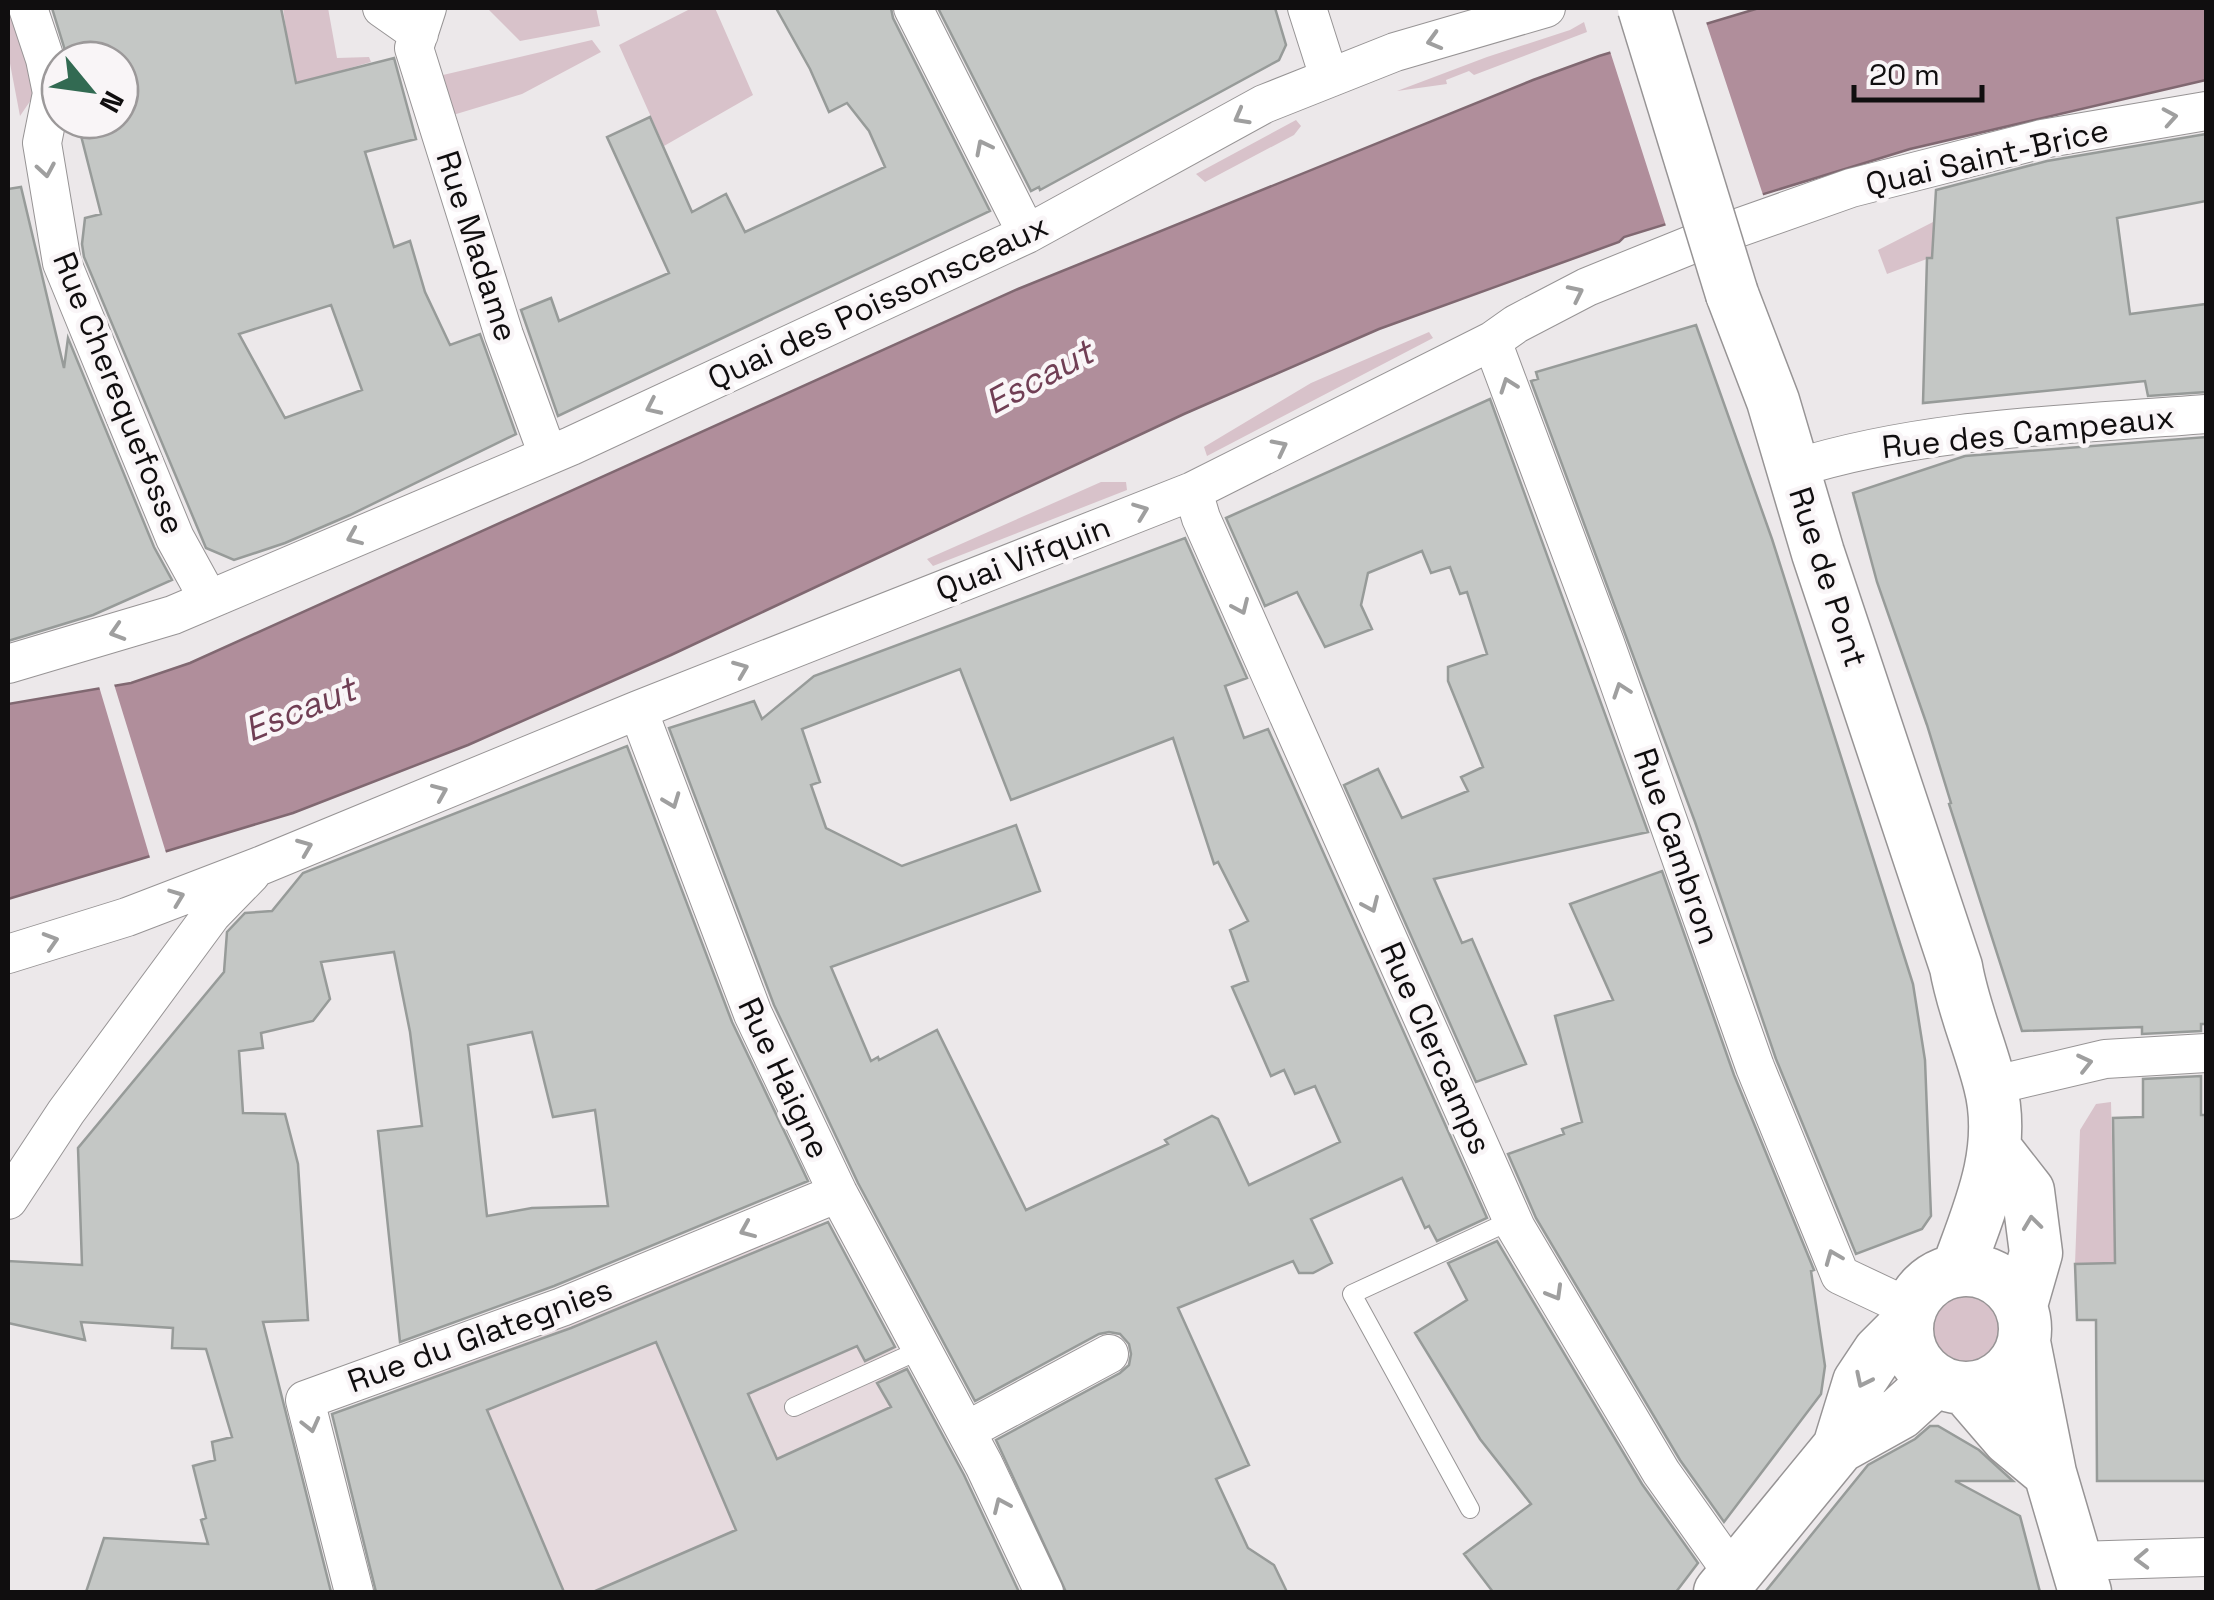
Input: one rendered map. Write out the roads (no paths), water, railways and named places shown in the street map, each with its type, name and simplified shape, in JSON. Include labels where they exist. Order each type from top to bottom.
[{"type":"street","name":"Rue Cherequefosse","points":[[28,8],[52,93],[42,143],[62,263],[175,538],[208,598]]},
{"type":"street","name":"Rue Madame","points":[[382,8],[423,21],[414,48],[504,335],[548,456]]},
{"type":"street","points":[[913,8],[1027,234]]},
{"type":"street","points":[[1307,8],[1330,77]]},
{"type":"street","name":"Quai des Poissonsceaux","points":[[8,664],[173,616],[548,456],[1027,234],[1264,104],[1395,52],[1546,8]]},
{"type":"street","name":"Rue de Pont","points":[[1644,8],[1732,294],[1772,401],[1991,1086],[1996,1150],[1957,1270]]},
{"type":"street","name":"Quai Saint-Brice","points":[[1771,218],[1851,188],[2042,139],[2206,111]]},
{"type":"street","name":"Quai Vifquin","points":[[8,954],[127,917],[260,866],[638,710],[1193,491],[1492,341],[1587,287],[1698,242],[1771,218]]},
{"type":"street","name":"Rue Cambron","points":[[1492,341],[1605,643],[1755,1067],[1840,1276],[1908,1316]]},
{"type":"street","name":"Rue des Campeaux","points":[[1793,468],[1921,438],[2206,414]]},
{"type":"street","name":"Rue Clercamps","points":[[1193,491],[1201,518],[1516,1228],[1727,1584]]},
{"type":"street","name":"Rue Haigne","points":[[638,710],[753,1014],[838,1193],[966,1431],[1044,1592]]},
{"type":"street","points":[[8,1200],[66,1112],[212,914],[260,866]]},
{"type":"street","points":[[1991,1086],[2105,1059],[2206,1053]]},
{"type":"street","points":[[1839,1447],[1950,1385],[1992,1383],[2012,1367],[2036,1253],[2028,1191],[1996,1150]]},
{"type":"street","name":"Rue du Glategnies","points":[[354,1592],[305,1400],[562,1307],[838,1193]]},
{"type":"street","points":[[1727,1584],[1839,1447],[1860,1382],[1878,1352],[1908,1316],[1921,1290],[1940,1276],[1957,1270],[1985,1272],[2006,1285],[2023,1324],[2050,1473],[2081,1577],[2206,1557]]},
{"type":"street","points":[[1908,1316],[1911,1352],[1920,1368],[1950,1385],[2050,1473]]},
{"type":"street","points":[[966,1431],[1109,1354]]},
{"type":"lane","points":[[1470,1510],[1352,1294],[1498,1227],[1516,1228]]},
{"type":"lane","points":[[794,1407],[922,1349]]},
{"type":"water","name":"Escaut","points":[[1759,8],[2206,8],[2206,80],[1910,149],[1624,237],[1379,329],[1184,414],[671,655],[468,745],[293,813],[8,899],[8,704],[131,683],[190,663],[1018,289],[1533,80]]}]
